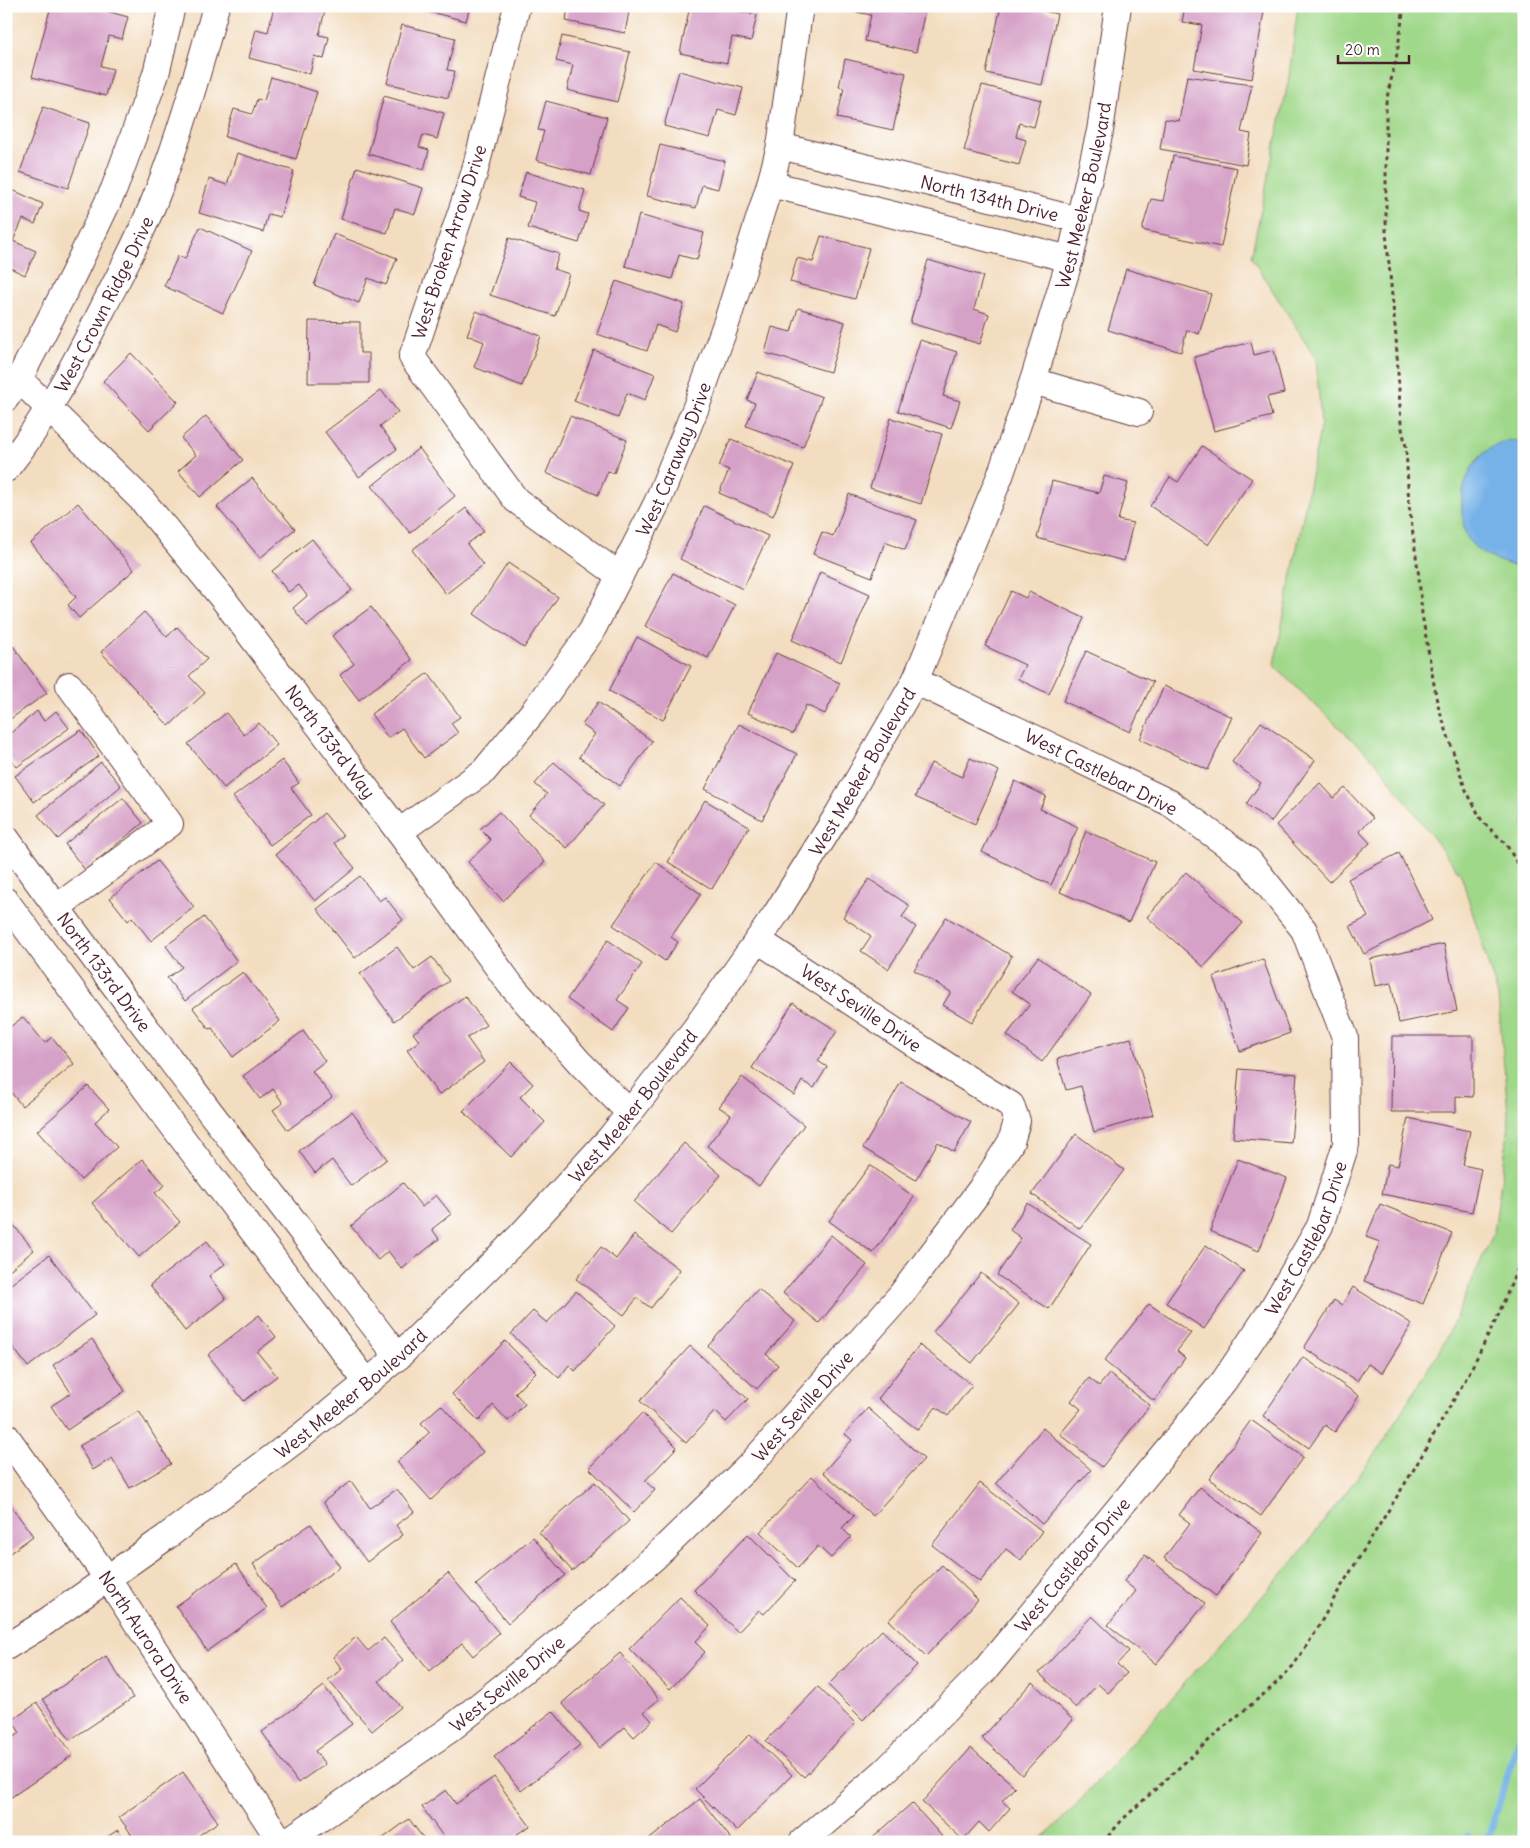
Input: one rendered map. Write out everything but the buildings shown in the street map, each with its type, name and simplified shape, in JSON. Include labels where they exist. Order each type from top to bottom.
[{"type":"street","points":[[13,389],[72,277],[114,189],[156,74],[172,6]]},
{"type":"street","name":"West Crown Ridge Drive","points":[[6,469],[22,450],[75,364],[157,195],[197,81],[216,6]]},
{"type":"street","name":"West Broken Arrow Drive","points":[[517,6],[474,174],[412,357],[516,500],[620,576]]},
{"type":"street","name":"West Caraway Drive","points":[[399,832],[484,771],[532,712],[591,632],[657,503],[696,407],[727,321],[770,184],[780,146],[800,6]]},
{"type":"street","name":"West Meeker Boulevard","points":[[6,1647],[108,1579],[301,1436],[366,1381],[398,1357],[520,1236],[610,1138],[695,1029],[758,940],[838,814],[915,681],[1000,476],[1033,381],[1070,259],[1100,131],[1118,6]]},
{"type":"street","points":[[141,116],[180,128]]},
{"type":"street","name":"North 134th Drive","points":[[780,146],[1079,220]]},
{"type":"street","name":"North 134th Drive","points":[[892,215],[901,176]]},
{"type":"street","points":[[770,184],[1070,259]]},
{"type":"street","points":[[1033,381],[1139,412]]},
{"type":"street","name":"North 133rd Way","points":[[13,389],[49,407],[142,500],[224,600],[399,832],[510,984],[580,1063],[630,1112]]},
{"type":"street","name":"West Castlebar Drive","points":[[802,1842],[884,1772],[985,1670],[1224,1381],[1272,1309],[1320,1226],[1346,1144],[1345,1037],[1304,930],[1249,861],[1170,803],[915,681]]},
{"type":"street","points":[[56,908],[170,824],[69,685]]},
{"type":"street","name":"North 133rd Drive","points":[[6,838],[56,908],[204,1105],[398,1357]]},
{"type":"street","name":"North 133rd Drive","points":[[6,901],[366,1381]]},
{"type":"street","name":"West Seville Drive","points":[[286,1842],[448,1730],[556,1645],[656,1556],[751,1464],[900,1296],[983,1186],[1011,1142],[1018,1121],[1011,1105],[952,1069],[758,940]]},
{"type":"street","points":[[170,1122],[204,1105]]},
{"type":"street","name":"North Aurora Drive","points":[[6,1436],[108,1579],[281,1842]]},
{"type":"path","points":[[1404,6],[1397,54],[1386,102],[1386,233],[1396,337],[1401,424],[1406,448],[1409,506],[1422,614],[1437,702],[1465,788],[1482,821],[1506,844],[1524,876]]},
{"type":"path","points":[[1103,1842],[1123,1819],[1218,1732],[1270,1689],[1293,1666],[1414,1469],[1468,1375],[1497,1318],[1524,1253]]},
{"type":"green space","points":[[1298,6],[1524,6],[1524,1842],[1039,1842],[1068,1814],[1292,1563],[1378,1450],[1445,1341],[1494,1232],[1509,1125],[1498,996],[1461,875],[1379,765],[1274,666],[1321,424],[1316,358],[1251,257],[1288,83]]},
{"type":"water","points":[[1509,440],[1524,443],[1524,569],[1496,560],[1477,549],[1466,535],[1462,509],[1466,479],[1476,461],[1491,448]]},
{"type":"waterway","points":[[1484,1842],[1490,1833],[1524,1720]]},
{"type":"waterway","points":[[1463,1842],[1467,1836],[1469,1842]]}]
